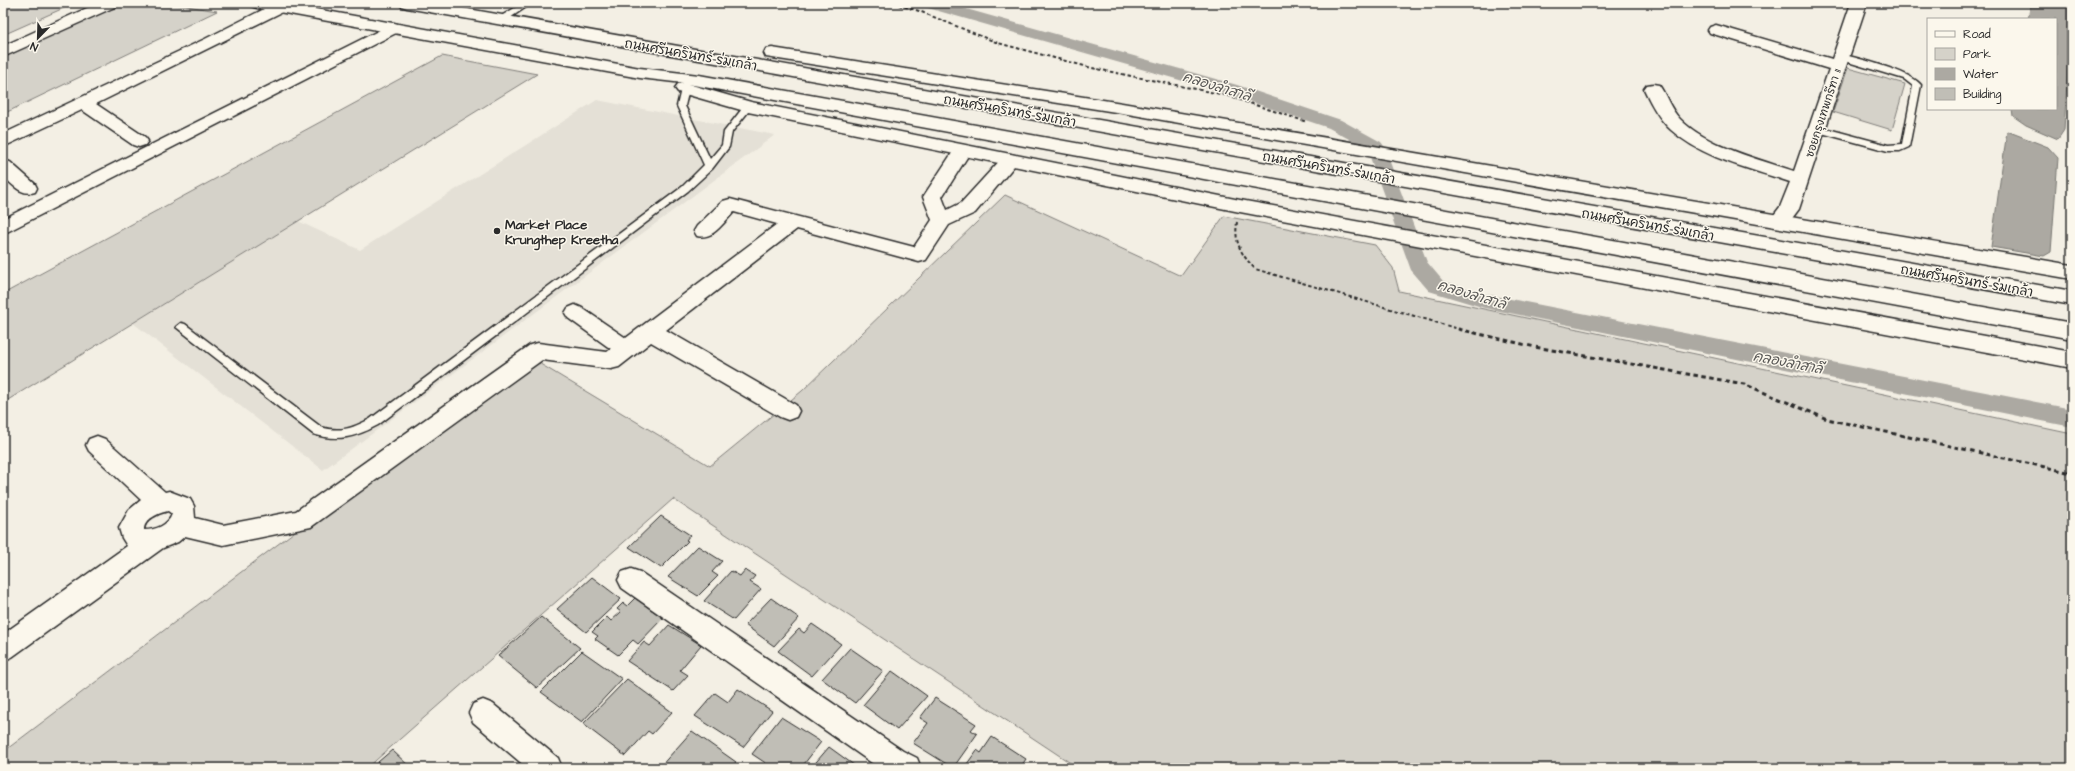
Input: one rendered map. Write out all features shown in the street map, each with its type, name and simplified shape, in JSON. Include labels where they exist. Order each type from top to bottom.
[{"type":"main road","points":[[3,42],[90,3]]},
{"type":"main road","points":[[3,52],[111,3]]},
{"type":"main road","name":"ถนนศรีนครินทร์-ร่มเกล้า","points":[[257,3],[640,73],[699,80],[2072,331]]},
{"type":"main road","name":"ถนนศรีนครินทร์-ร่มเกล้า","points":[[407,3],[1489,196],[2072,298]]},
{"type":"main road","name":"ซอยกรุงเทพกรีฑา 11","points":[[1780,220],[1789,209],[1800,179],[1859,3]]},
{"type":"main road","points":[[3,141],[280,7]]},
{"type":"main road","points":[[3,227],[394,28]]},
{"type":"main road","points":[[1716,30],[1840,62]]},
{"type":"main road","name":"ถนนศรีนครินทร์-ร่มเกล้า","points":[[586,35],[757,51],[904,72],[1780,220],[2072,272]]},
{"type":"main road","name":"ถนนศรีนครินทร์-ร่มเกล้า","points":[[640,73],[685,89],[748,107],[962,151],[1240,206],[2072,360]]},
{"type":"main road","points":[[1653,89],[1661,107],[1679,128],[1722,151],[1800,179]]},
{"type":"main road","points":[[83,103],[139,141]]},
{"type":"main road","points":[[942,220],[932,197],[962,151]]},
{"type":"main road","points":[[704,231],[730,205],[919,255],[942,220],[968,208],[1010,160]]},
{"type":"main road","points":[[3,166],[28,188]]},
{"type":"main road","points":[[180,524],[223,534],[302,520],[538,351],[611,361],[793,222]]},
{"type":"main road","points":[[575,313],[626,349]]},
{"type":"main road","points":[[650,331],[788,411]]},
{"type":"main road","points":[[97,445],[160,502]]},
{"type":"main road","points":[[3,649],[156,540],[165,536],[180,524],[184,511],[182,506],[169,501],[160,502],[148,508],[138,516],[131,528],[134,538],[139,541],[156,540]]},
{"type":"main road","points":[[631,580],[897,766]]},
{"type":"main road","points":[[482,713],[548,768]]},
{"type":"lane","points":[[501,20],[528,3]]},
{"type":"lane","points":[[1817,129],[1888,148],[1900,148],[1906,145],[1917,85],[1913,80],[1907,77],[1840,62]]},
{"type":"lane","points":[[685,89],[681,106],[709,167]]},
{"type":"lane","points":[[181,327],[317,431],[333,436],[352,434],[374,422],[540,300],[685,189],[709,167],[726,145],[728,132],[748,107]]},
{"type":"path","points":[[893,3],[919,11],[998,43],[1092,68],[1225,95],[1307,122]]},
{"type":"path","points":[[1240,206],[1235,236],[1241,254],[1255,269],[1464,331],[1535,347],[1744,384],[1827,419],[2072,473]]},
{"type":"shaded area","points":[[597,100],[775,135],[323,470],[133,323],[298,221],[360,250]]},
{"type":"green space","points":[[3,3],[75,3],[3,35]]},
{"type":"green space","points":[[120,3],[169,3],[217,11],[3,114],[3,56]]},
{"type":"green space","points":[[442,56],[537,74],[3,403],[3,294]]},
{"type":"green space","points":[[1848,68],[1905,84],[1892,130],[1833,112]]},
{"type":"green space","points":[[1005,195],[1181,276],[1224,216],[1375,245],[1393,268],[1399,291],[2072,434],[2072,768],[1078,768],[673,499],[367,768],[3,768],[3,752],[527,356],[710,466],[802,391]]},
{"type":"water","points":[[2031,3],[2072,3],[2064,130],[2058,139],[2026,125],[2013,116],[2012,110],[2057,110],[2057,18],[2028,18]]},
{"type":"water","points":[[2007,131],[2048,147],[2058,158],[2051,252],[2044,256],[1991,247]]},
{"type":"building","points":[[661,516],[690,535],[686,540],[688,541],[661,568],[629,547]]},
{"type":"building","points":[[698,546],[722,561],[712,572],[718,576],[698,596],[668,577]]},
{"type":"building","points":[[745,570],[755,576],[750,582],[761,589],[734,620],[704,601],[731,571],[740,576]]},
{"type":"building","points":[[592,577],[621,599],[586,632],[557,609]]},
{"type":"building","points":[[635,598],[663,618],[638,644],[633,640],[618,655],[595,639],[598,636],[592,632],[607,617],[611,621],[621,612],[617,609],[623,603],[627,606]]},
{"type":"building","points":[[771,598],[799,618],[774,646],[745,625]]},
{"type":"building","points":[[541,617],[580,648],[537,688],[498,656]]},
{"type":"building","points":[[812,624],[841,644],[812,676],[778,651],[799,629],[804,633]]},
{"type":"building","points":[[669,625],[701,645],[680,670],[688,675],[673,691],[627,661],[644,642],[650,646]]},
{"type":"building","points":[[850,648],[883,671],[855,703],[822,679]]},
{"type":"building","points":[[582,651],[622,679],[582,722],[541,692]]},
{"type":"building","points":[[892,671],[927,696],[897,730],[863,705]]},
{"type":"building","points":[[627,679],[672,712],[652,734],[648,731],[625,756],[583,724]]},
{"type":"building","points":[[738,689],[772,711],[743,747],[695,716],[715,693],[728,702]]},
{"type":"building","points":[[935,698],[976,724],[971,730],[977,734],[953,768],[913,743],[928,723],[920,718]]},
{"type":"building","points":[[781,717],[821,742],[801,768],[794,765],[791,768],[773,768],[752,754]]},
{"type":"building","points":[[692,731],[736,762],[731,768],[659,768]]},
{"type":"building","points":[[992,737],[1026,759],[1020,768],[964,768],[977,750],[981,753]]},
{"type":"building","points":[[829,747],[858,768],[811,768]]},
{"type":"building","points":[[392,750],[411,768],[371,768]]},
{"type":"waterway","name":"คลองลำสาลี","points":[[927,3],[1231,89],[1335,124],[1375,146],[1418,265],[1436,286],[1485,301],[2072,418]]},
{"type":"place","name":"Market Place Krungthep Kreetha","points":[[497,231]]}]
